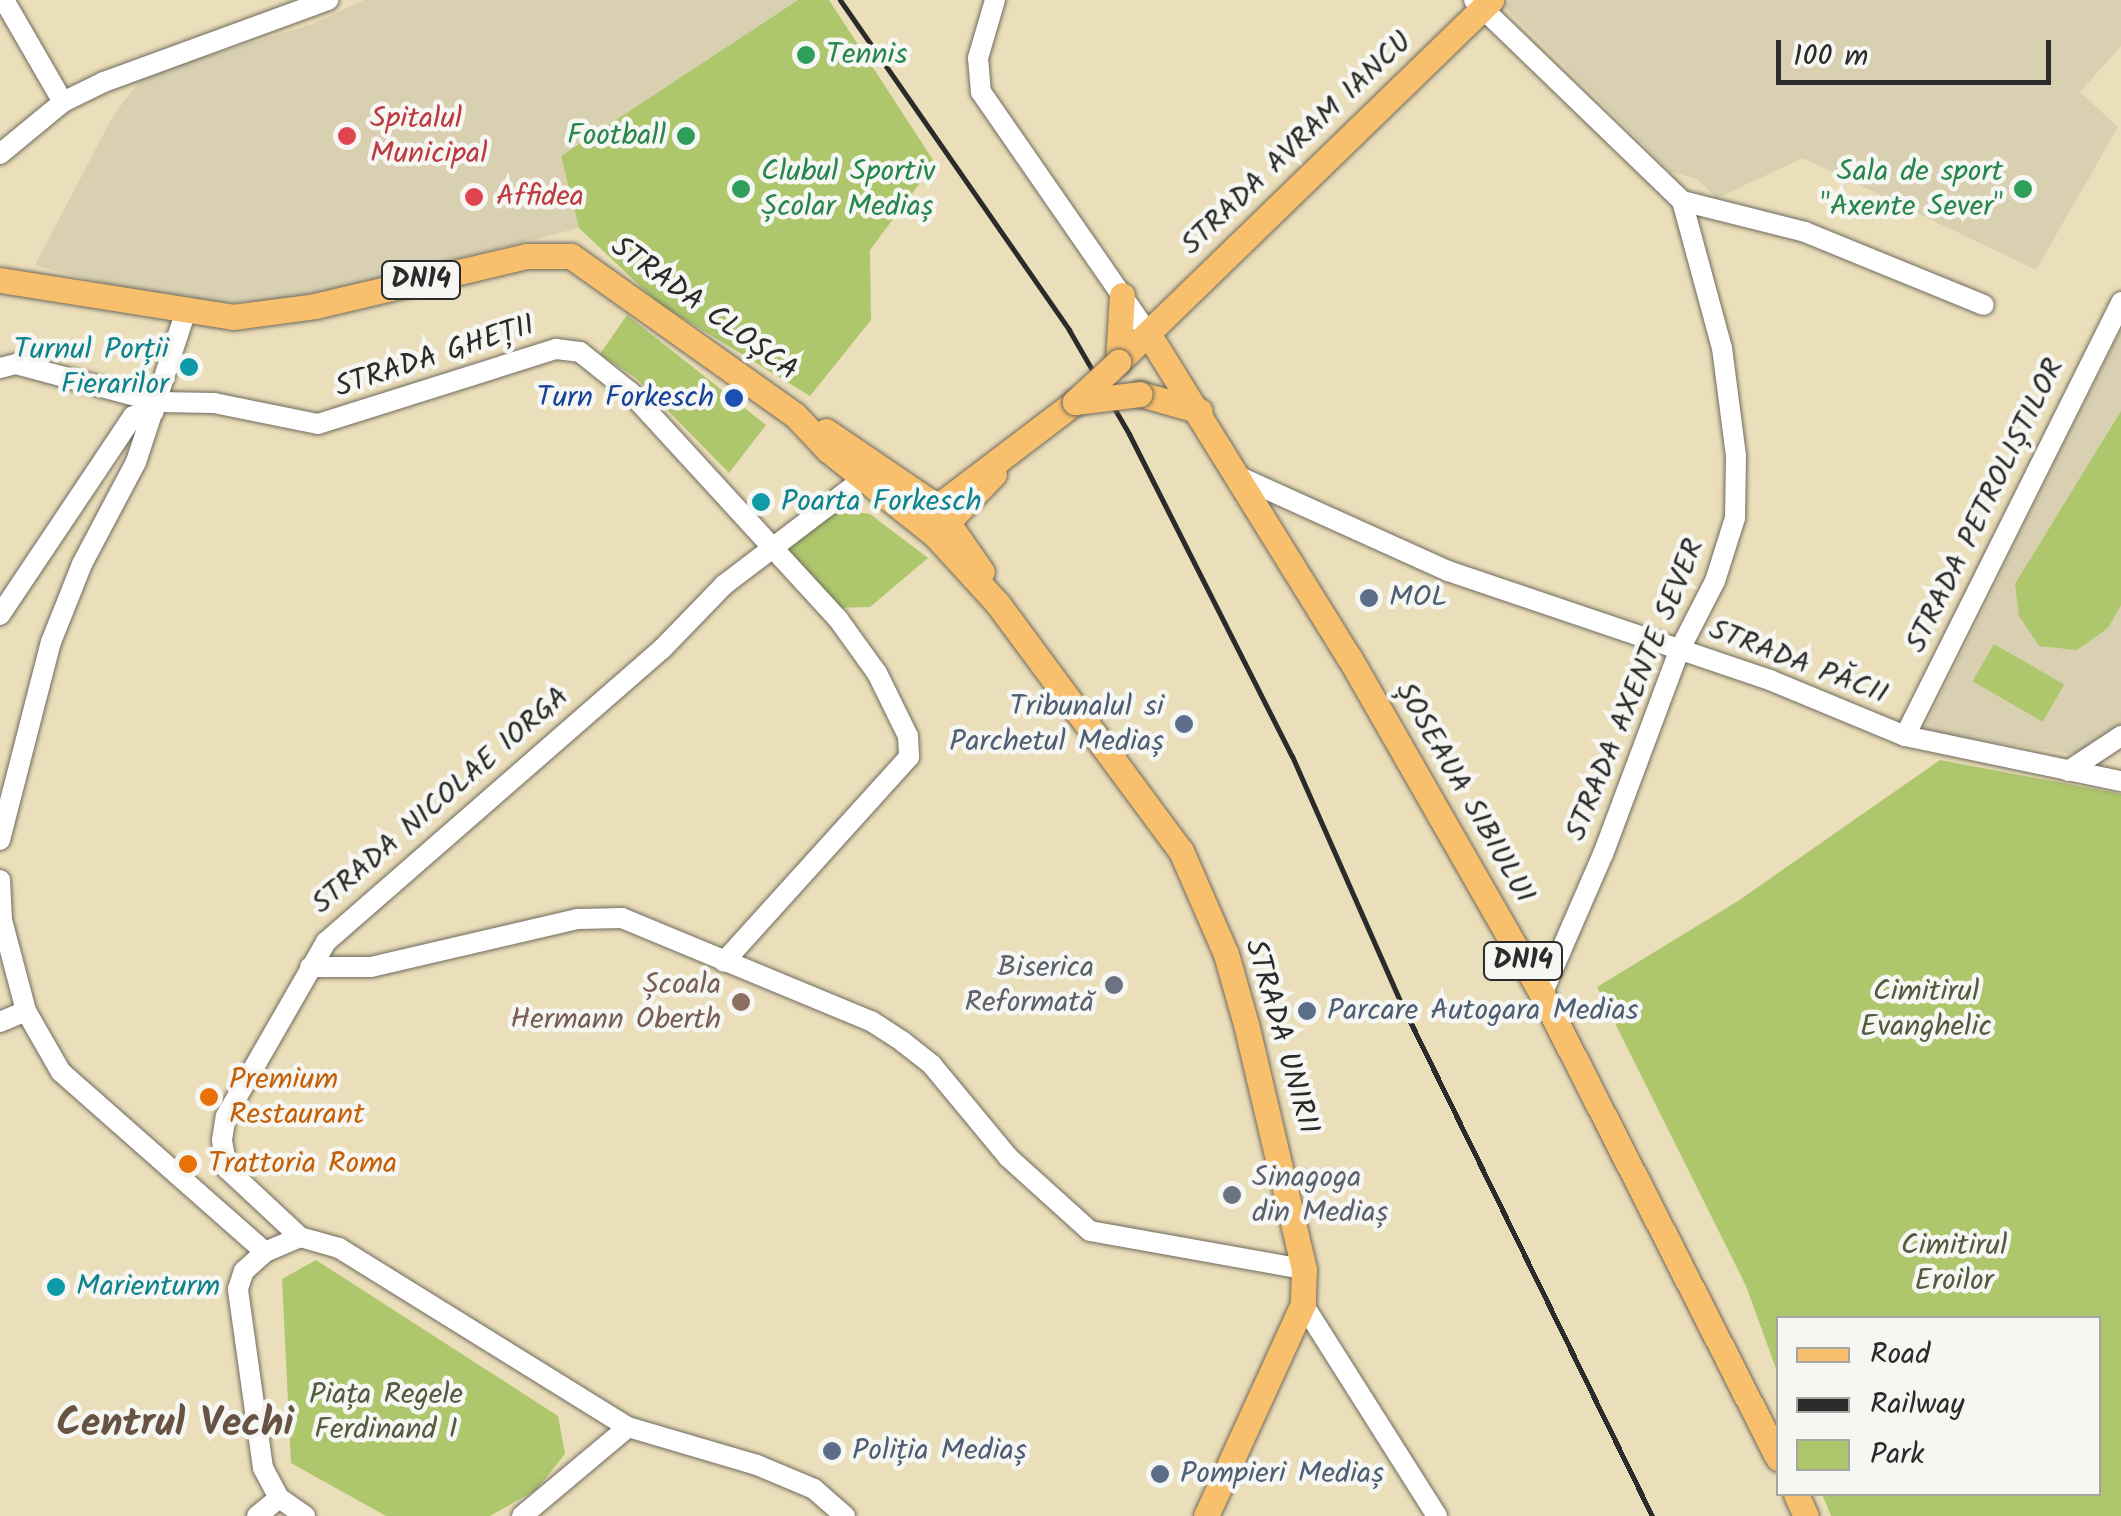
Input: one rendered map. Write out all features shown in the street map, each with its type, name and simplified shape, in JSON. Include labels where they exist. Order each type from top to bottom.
[{"type":"main road","name":"STRADA AVRAM IANCU","points":[[1149,335],[1482,2]]},
{"type":"main road","name":"STRADA CLOȘCA","points":[[0,280],[185,314],[274,313],[526,256],[572,256],[795,415],[866,477],[936,521]]},
{"type":"main road","points":[[1118,362],[1122,295]]},
{"type":"main road","points":[[795,415],[910,482],[936,521],[1149,335]]},
{"type":"main road","name":"ȘOSEAUA SIBIULUI","points":[[1149,335],[1242,478],[1542,994],[1776,1454]]},
{"type":"main road","points":[[1075,402],[1140,394],[1200,411]]},
{"type":"main road","name":"STRADA UNIRII","points":[[936,521],[1154,810],[1205,900],[1260,1076],[1304,1269],[1303,1304]]},
{"type":"main road","points":[[1206,1516],[1303,1304]]},
{"type":"street","points":[[4,0],[63,102]]},
{"type":"street","points":[[0,154],[63,102],[301,7],[328,0]]},
{"type":"street","points":[[995,0],[978,58],[981,92],[1149,335]]},
{"type":"street","points":[[1482,2],[1682,201],[1821,238],[1984,305]]},
{"type":"street","name":"STRADA AXENTE SEVER","points":[[1542,994],[1603,854],[1678,651],[1726,548],[1735,518],[1736,456],[1722,348],[1682,201]]},
{"type":"street","name":"STRADA PETROLIȘTILOR","points":[[1905,736],[2121,302]]},
{"type":"street","points":[[0,840],[51,642],[156,407],[185,314]]},
{"type":"street","name":"STRADA GHEȚII","points":[[156,407],[214,404],[297,423],[342,421],[569,348],[630,392],[770,546]]},
{"type":"street","points":[[0,368],[16,364],[156,407]]},
{"type":"street","points":[[0,614],[132,416],[156,407]]},
{"type":"street","name":"STRADA NICOLAE IORGA","points":[[300,1237],[227,1169],[222,1140],[226,1116],[310,967],[344,923],[662,649],[770,546],[866,477]]},
{"type":"street","name":"STRADA PĂCII","points":[[1242,478],[1448,571],[1905,736],[2121,782]]},
{"type":"street","points":[[724,962],[909,757],[901,715],[877,673],[770,546]]},
{"type":"street","points":[[2068,771],[2121,736]]},
{"type":"street","points":[[0,880],[2,920],[26,1011],[61,1072],[265,1252]]},
{"type":"street","points":[[310,967],[371,967],[602,916],[641,924],[871,1022],[903,1042],[932,1065],[1066,1214],[1102,1235],[1304,1269]]},
{"type":"street","points":[[0,1022],[26,1011]]},
{"type":"street","points":[[305,1516],[278,1498],[263,1468],[238,1289],[244,1271],[265,1252],[300,1237],[338,1248],[628,1427],[757,1465],[814,1489],[845,1516]]},
{"type":"street","points":[[1303,1304],[1437,1516]]},
{"type":"street","points":[[522,1516],[628,1427]]},
{"type":"street","points":[[257,1516],[278,1498]]},
{"type":"shaded area","name":"Spitalul Municipal","points":[[364,0],[798,0],[561,156],[579,228],[290,300],[181,304],[35,265],[113,116],[144,75],[313,24]]},
{"type":"shaded area","points":[[1510,0],[2121,0],[2121,46],[2080,92],[2118,127],[2036,270],[1803,158],[1717,198],[1697,179],[1671,172],[1504,6]]},
{"type":"shaded area","points":[[2121,330],[2121,725],[2078,755],[1923,731]]},
{"type":"green space","name":"Clubul Sportiv Școlar Mediaș","points":[[798,0],[829,0],[935,163],[870,250],[871,320],[810,396],[658,303],[579,228],[561,156]]},
{"type":"green space","points":[[627,315],[766,425],[729,473],[636,378],[600,354]]},
{"type":"green space","points":[[2121,411],[2121,605],[2108,628],[2077,650],[2039,646],[2019,616],[2015,584]]},
{"type":"green space","points":[[843,510],[870,514],[928,558],[870,607],[834,608],[777,549]]},
{"type":"green space","points":[[1994,644],[2064,684],[2043,722],[1972,681]]},
{"type":"green space","name":"Cimitirul Evanghelic","points":[[1940,760],[2121,794],[2121,1516],[1831,1516],[1823,1496],[2101,1496],[2101,1316],[1776,1316],[1776,1368],[1746,1286],[1597,987],[1738,901]]},
{"type":"green space","name":"Piața Regele Ferdinand I","points":[[316,1260],[558,1416],[565,1454],[536,1490],[490,1516],[386,1516],[291,1463],[282,1279]]},
{"type":"railway","points":[[840,0],[1069,330],[1129,434],[1292,756],[1402,1005],[1652,1516]]},
{"type":"place","name":"Tennis","points":[[806,55]]},
{"type":"place","name":"Spitalul Municipal","points":[[347,136]]},
{"type":"place","name":"Football","points":[[686,136]]},
{"type":"place","name":"Clubul Sportiv Școlar Mediaș","points":[[741,189]]},
{"type":"place","name":"Sala de sport \"Axente Sever\"","points":[[2023,189]]},
{"type":"place","name":"Affidea","points":[[474,197]]},
{"type":"place","name":"Turnul Porții Fierarilor","points":[[189,367]]},
{"type":"place","name":"Turn Forkesch","points":[[734,398]]},
{"type":"place","name":"Poarta Forkesch","points":[[761,502]]},
{"type":"place","name":"MOL","points":[[1369,598]]},
{"type":"place","name":"Tribunalul si Parchetul Mediaș","points":[[1184,724]]},
{"type":"place","name":"Biserica Reformată","points":[[1114,985]]},
{"type":"place","name":"Școala Hermann Oberth","points":[[741,1002]]},
{"type":"place","name":"Parcare Autogara Medias","points":[[1307,1011]]},
{"type":"place","name":"Premium Restaurant","points":[[209,1097]]},
{"type":"place","name":"Trattoria Roma","points":[[188,1164]]},
{"type":"place","name":"Sinagoga din Mediaș","points":[[1232,1195]]},
{"type":"place","name":"Marienturm","points":[[56,1287]]},
{"type":"place","name":"Poliția Mediaș","points":[[832,1451]]},
{"type":"place","name":"Pompieri Mediaș","points":[[1160,1474]]},
{"type":"district","name":"Centrul Vechi","points":[[175,1424]]},
{"type":"park label","name":"Cimitirul Eroilor","points":[[1954,1263]]}]
